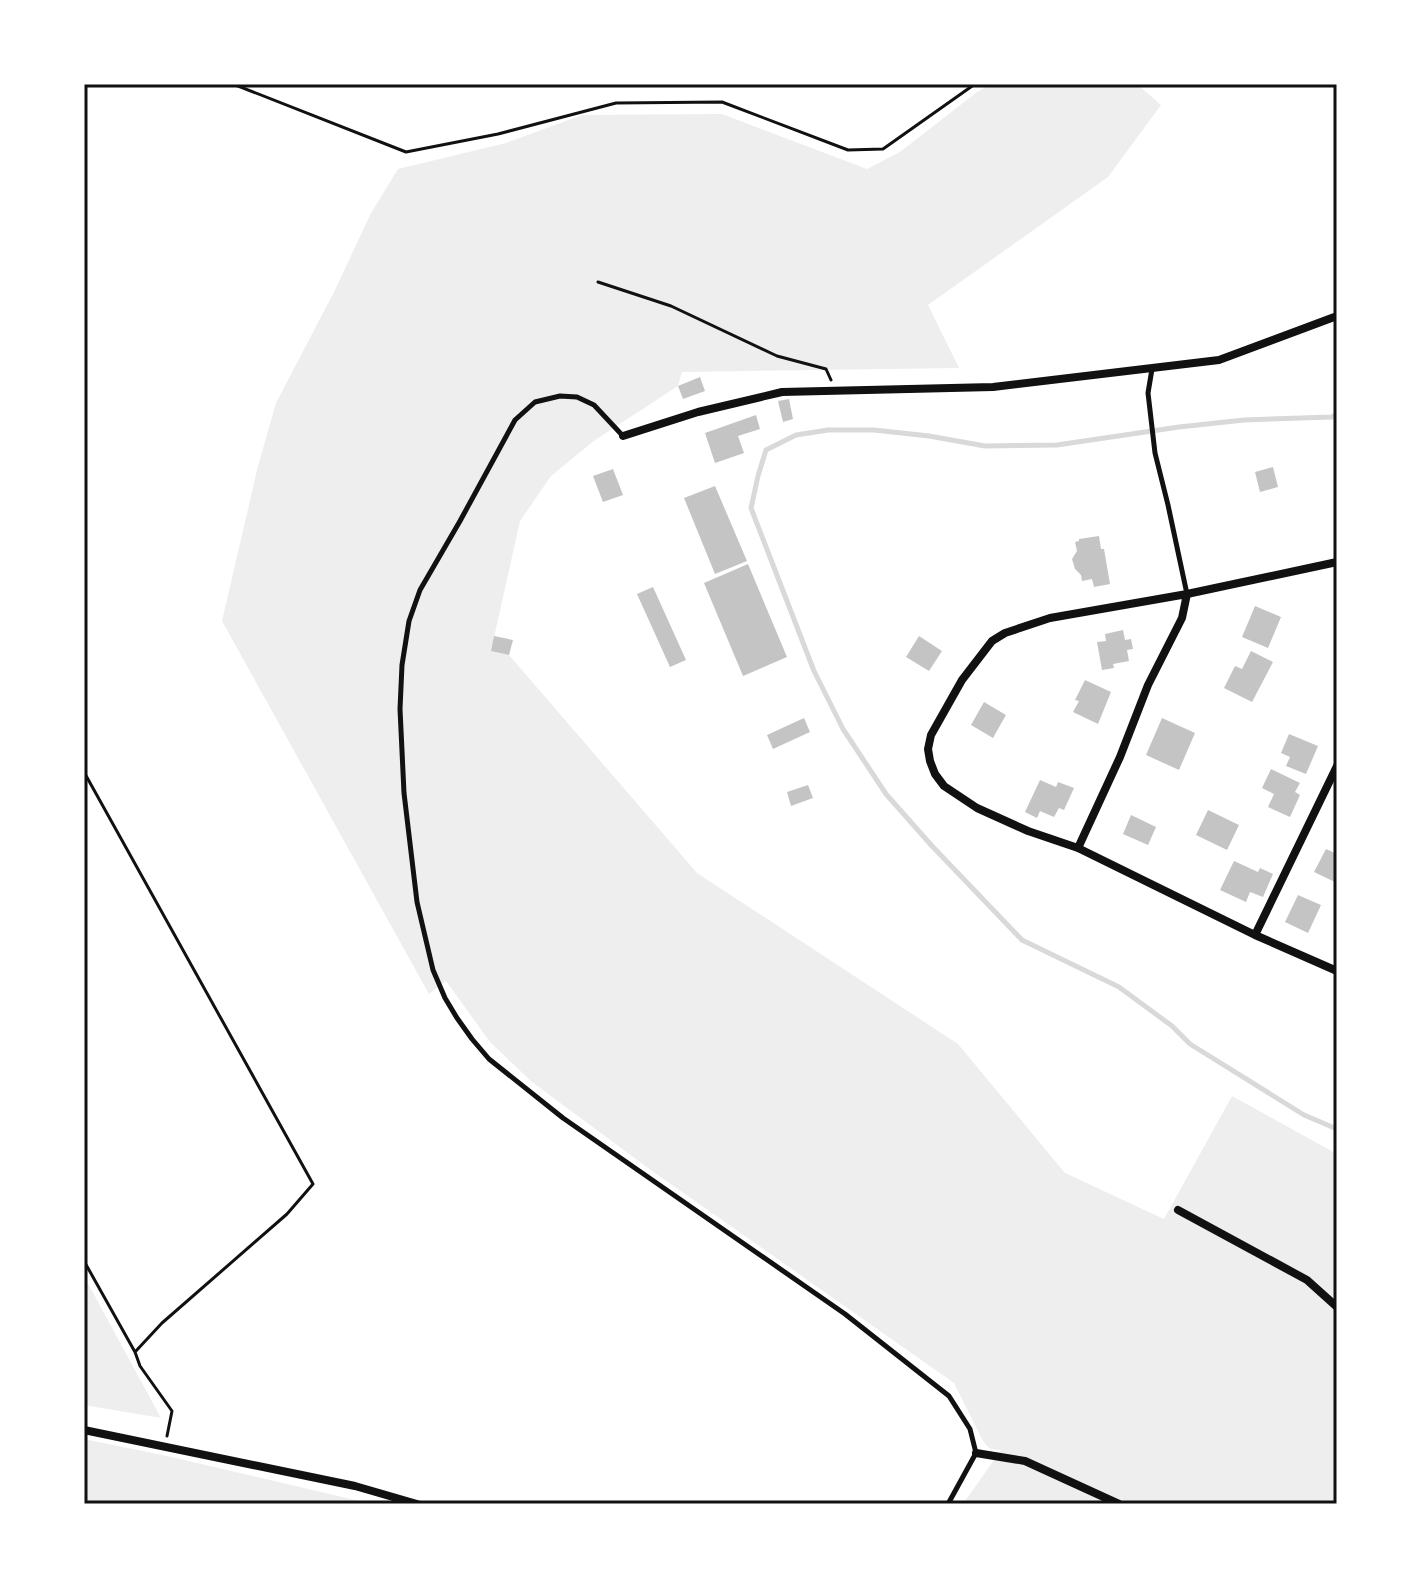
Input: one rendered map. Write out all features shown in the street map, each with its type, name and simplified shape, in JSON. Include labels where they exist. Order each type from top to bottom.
[{"type":"street","points":[[623,436],[698,412],[782,392],[993,387],[1219,360],[1337,316]]},
{"type":"street","points":[[1337,562],[1187,594],[1050,618],[1017,628],[992,641],[962,680],[931,735],[928,749],[935,774],[944,786],[977,808],[1028,831],[1078,848],[1255,935],[1337,971]]},
{"type":"street","points":[[1078,848],[1120,757],[1148,685],[1182,618],[1187,594]]},
{"type":"street","points":[[1255,935],[1337,766]]},
{"type":"street","points":[[1178,1210],[1307,1280],[1337,1307]]},
{"type":"street","points":[[84,1430],[355,1486],[417,1504]]},
{"type":"street","points":[[976,1453],[1025,1461],[1119,1504]]},
{"type":"lane","points":[[1152,368],[1148,393],[1155,453],[1187,594]]},
{"type":"lane","points":[[623,436],[594,405],[577,397],[560,396],[535,402],[515,420],[420,590],[409,621],[402,665],[400,709],[404,793],[417,902],[433,970],[457,1018],[489,1059],[563,1118],[845,1314],[949,1396],[970,1429],[976,1453],[948,1504]]},
{"type":"path","points":[[233,84],[406,152],[498,134],[616,103],[722,102],[848,150],[883,149],[975,84]]},
{"type":"path","points":[[598,282],[671,306],[777,356],[826,369],[835,391]]},
{"type":"path","points":[[84,772],[313,1184],[287,1214],[162,1323],[135,1352]]},
{"type":"path","points":[[84,1261],[140,1366],[172,1411],[166,1446]]},
{"type":"shaded area","points":[[991,84],[1137,84],[1161,105],[1108,177],[928,305],[959,368],[682,372],[678,386],[595,440],[551,476],[520,521],[491,651],[509,655],[697,873],[958,1044],[1065,1173],[1164,1219],[1232,1096],[1337,1154],[1337,1504],[963,1504],[1001,1450],[990,1449],[983,1441],[954,1383],[648,1168],[532,1082],[490,1042],[446,981],[429,994],[222,621],[276,403],[371,213],[398,169],[506,143],[582,115],[722,114],[867,169],[900,152]]},
{"type":"shaded area","points":[[84,1276],[161,1418],[84,1405]]},
{"type":"shaded area","points":[[84,1439],[167,1456],[372,1504],[84,1504]]},
{"type":"building","points":[[700,377],[705,391],[683,399],[678,386]]},
{"type":"building","points":[[789,399],[793,419],[783,422],[778,401]]},
{"type":"building","points":[[756,415],[760,429],[738,436],[744,453],[715,463],[705,433]]},
{"type":"building","points":[[1273,467],[1278,487],[1260,492],[1255,472]]},
{"type":"building","points":[[613,469],[623,495],[603,502],[593,476]]},
{"type":"building","points":[[715,486],[747,561],[715,574],[684,498]]},
{"type":"building","points":[[1099,536],[1110,584],[1094,587],[1092,579],[1082,581],[1072,559],[1077,551],[1075,542]]},
{"type":"building","points":[[748,564],[787,657],[743,676],[704,583]]},
{"type":"building","points":[[653,587],[686,660],[670,667],[637,594]]},
{"type":"building","points":[[1255,606],[1281,617],[1268,648],[1242,637]]},
{"type":"building","points":[[1123,630],[1125,640],[1131,639],[1133,649],[1127,650],[1129,661],[1102,670],[1097,642],[1106,641],[1105,634]]},
{"type":"building","points":[[494,636],[513,640],[509,655],[491,651]]},
{"type":"building","points":[[919,636],[942,651],[929,671],[906,657]]},
{"type":"building","points":[[1251,651],[1273,662],[1252,702],[1224,688],[1235,666],[1242,669]]},
{"type":"building","points":[[1085,680],[1111,692],[1098,724],[1073,712]]},
{"type":"building","points":[[984,702],[1006,715],[993,738],[971,725]]},
{"type":"building","points":[[804,718],[810,732],[773,749],[767,735]]},
{"type":"building","points":[[1162,718],[1195,733],[1179,770],[1146,755]]},
{"type":"building","points":[[1289,734],[1318,746],[1306,774],[1286,766],[1290,757],[1281,753]]},
{"type":"building","points":[[1271,769],[1300,783],[1295,792],[1300,795],[1290,817],[1268,807],[1274,794],[1262,788]]},
{"type":"building","points":[[1040,780],[1056,787],[1058,782],[1074,788],[1064,810],[1059,808],[1054,817],[1040,811],[1037,818],[1025,812]]},
{"type":"building","points":[[808,785],[813,798],[791,806],[787,792]]},
{"type":"building","points":[[1208,810],[1239,825],[1227,850],[1196,835]]},
{"type":"building","points":[[1131,815],[1156,827],[1148,845],[1123,834]]},
{"type":"building","points":[[1326,849],[1337,854],[1337,883],[1314,872]]},
{"type":"building","points":[[1234,861],[1258,872],[1260,868],[1273,874],[1263,897],[1250,892],[1246,902],[1220,890]]},
{"type":"building","points":[[1298,895],[1321,905],[1308,933],[1285,922]]},
{"type":"waterway","points":[[1337,414],[1332,417],[1244,420],[1179,427],[1057,445],[985,446],[874,430],[828,430],[796,435],[766,450],[751,508],[814,671],[843,729],[886,794],[932,846],[1022,940],[1119,987],[1172,1026],[1190,1044],[1304,1115],[1337,1129]]}]
